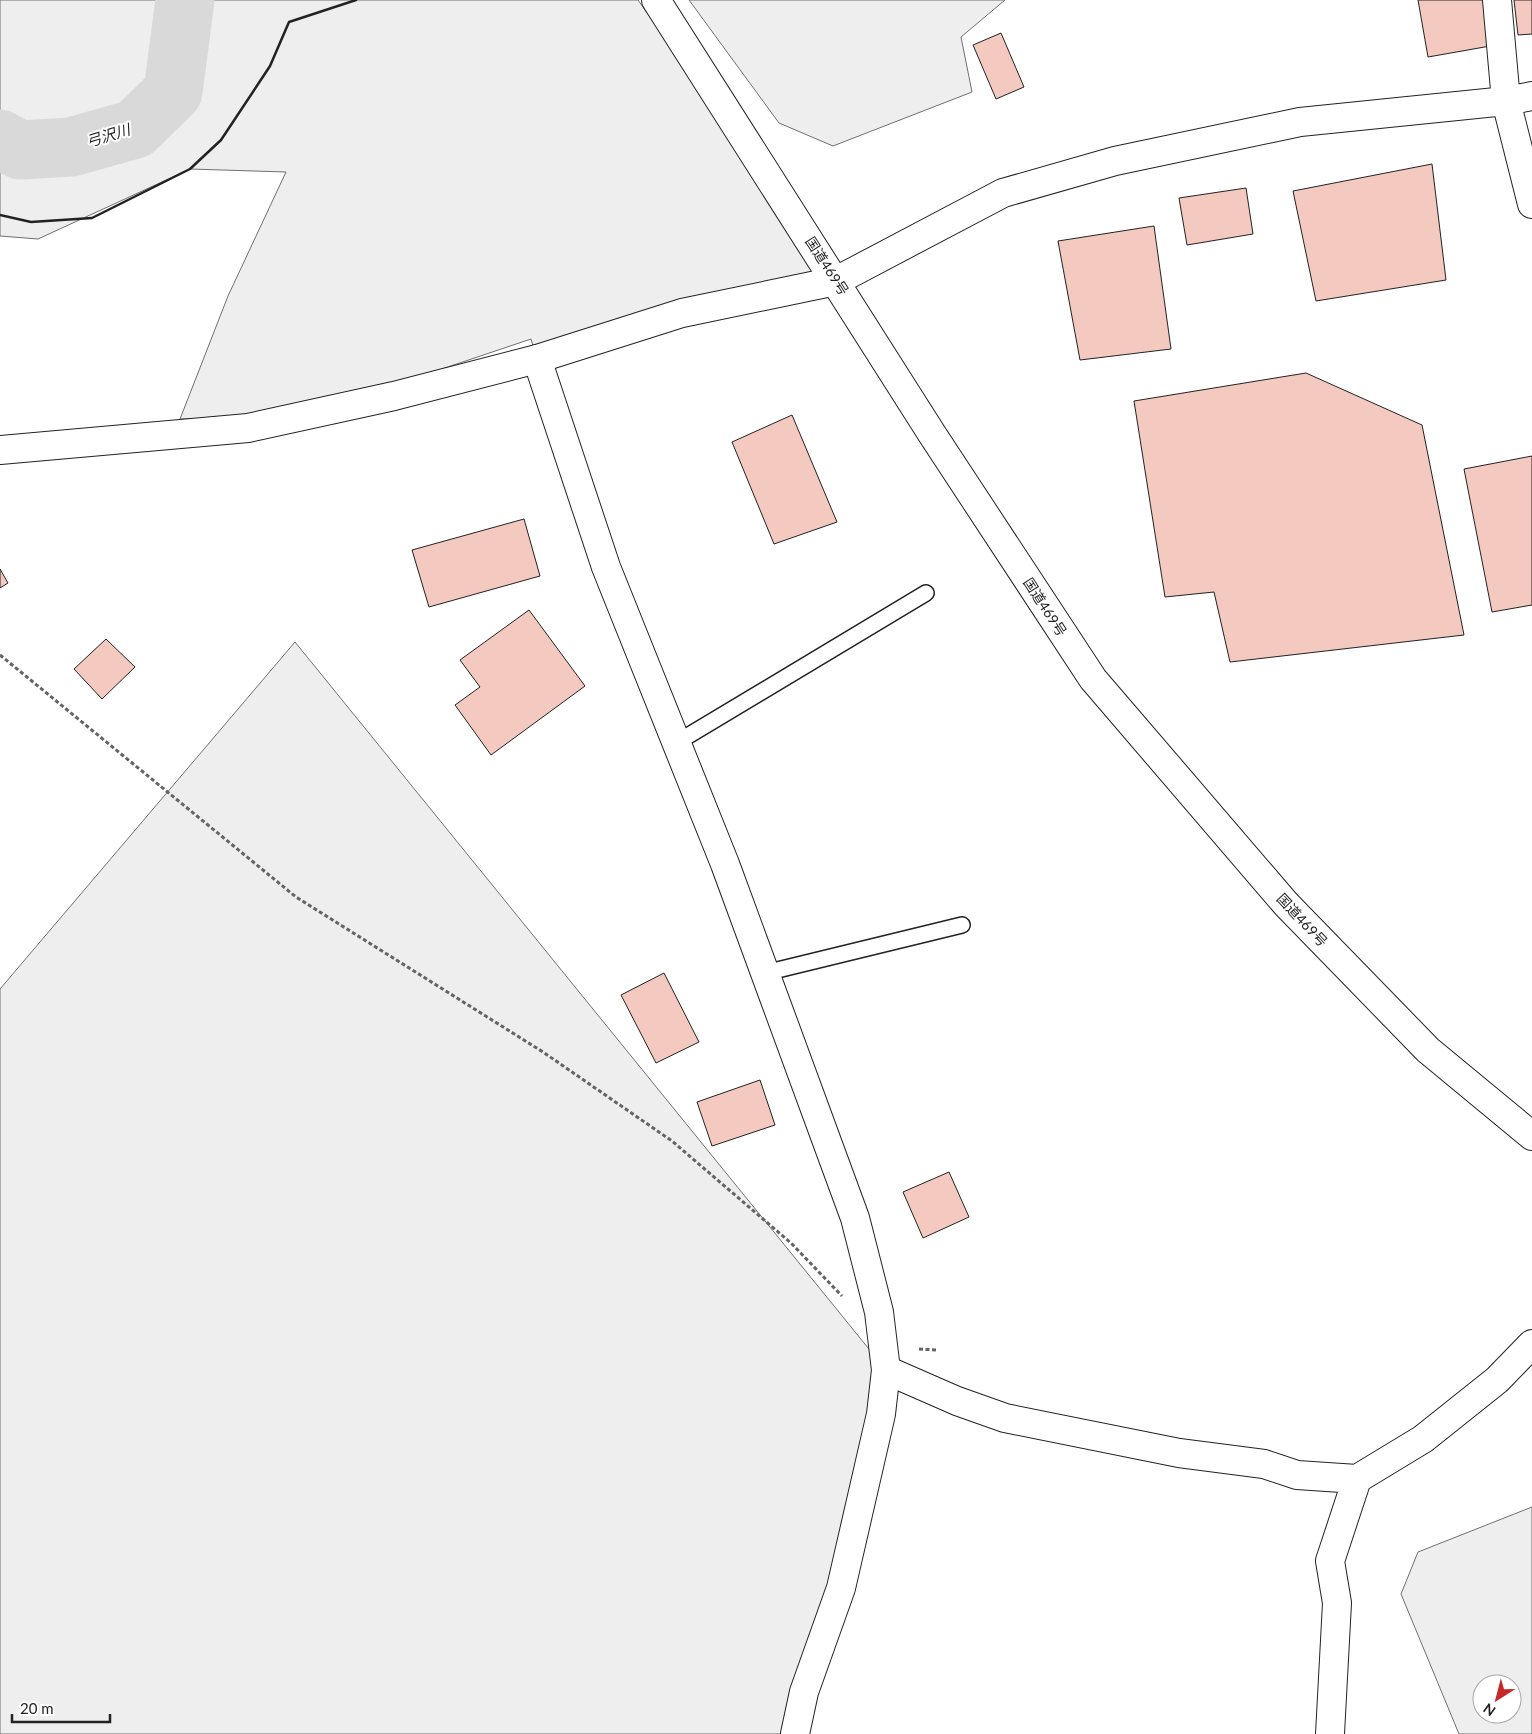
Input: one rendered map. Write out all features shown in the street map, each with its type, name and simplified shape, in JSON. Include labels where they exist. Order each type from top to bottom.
[{"type":"main road","name":"国道469号","points":[[656,0],[932,434],[1093,679],[1286,904],[1428,1050],[1532,1136]]},
{"type":"main road","points":[[1497,0],[1519,98],[1532,204]]},
{"type":"main road","points":[[0,450],[248,428],[394,396],[537,359],[682,313],[836,281],[1003,193],[1115,160],[1300,122],[1519,98]]},
{"type":"main road","points":[[537,359],[606,568],[724,864],[855,1218],[879,1312],[886,1370],[881,1414],[842,1588],[804,1692],[795,1734]]},
{"type":"main road","points":[[886,1370],[957,1401],[1005,1418],[1179,1453],[1264,1464],[1298,1476],[1357,1479],[1423,1439],[1497,1380],[1532,1344]]},
{"type":"main road","points":[[1330,1734],[1336,1603],[1330,1562],[1357,1479]]},
{"type":"lane","points":[[676,743],[926,593]]},
{"type":"lane","points":[[765,974],[962,925]]},
{"type":"path","points":[[0,655],[296,897],[543,1052],[672,1141],[791,1243],[845,1299]]},
{"type":"path","points":[[910,1348],[936,1350]]},
{"type":"shaded area","points":[[0,0],[638,0],[836,281],[537,359],[531,339],[299,417],[180,419],[228,296],[286,172],[190,169],[38,239],[0,236]]},
{"type":"shaded area","points":[[689,0],[1005,0],[961,37],[972,92],[833,146],[779,123]]},
{"type":"shaded area","points":[[295,642],[886,1370],[796,1734],[0,1734],[0,989]]},
{"type":"shaded area","points":[[1532,1507],[1532,1734],[1459,1734],[1401,1594],[1418,1552]]},
{"type":"building","points":[[1418,0],[1488,0],[1496,45],[1428,57]]},
{"type":"building","points":[[1514,0],[1532,0],[1532,34],[1518,35]]},
{"type":"building","points":[[1001,33],[1024,87],[996,99],[973,45]]},
{"type":"building","points":[[1432,164],[1446,280],[1316,301],[1293,191]]},
{"type":"building","points":[[1246,188],[1253,234],[1187,245],[1179,198]]},
{"type":"building","points":[[1154,226],[1171,349],[1080,360],[1058,241]]},
{"type":"building","points":[[1306,373],[1422,425],[1464,635],[1230,662],[1214,592],[1165,597],[1134,401]]},
{"type":"building","points":[[792,415],[837,522],[774,544],[732,442]]},
{"type":"building","points":[[1532,456],[1532,605],[1492,612],[1464,469]]},
{"type":"building","points":[[524,519],[540,576],[429,607],[412,550]]},
{"type":"building","points":[[0,569],[8,583],[0,588]]},
{"type":"building","points":[[529,610],[585,686],[491,755],[455,705],[480,687],[460,660]]},
{"type":"building","points":[[106,639],[135,667],[102,699],[74,669]]},
{"type":"building","points":[[664,973],[699,1042],[656,1063],[621,995]]},
{"type":"building","points":[[760,1080],[775,1125],[712,1146],[697,1102]]},
{"type":"building","points":[[949,1172],[969,1217],[923,1238],[903,1192]]},
{"type":"waterway","name":"弓沢川","points":[[0,139],[20,150],[71,147],[135,129],[173,92],[185,0]]},
{"type":"wall","points":[[0,215],[31,222],[92,218],[190,169],[221,140],[270,66],[289,22],[356,0]]}]
